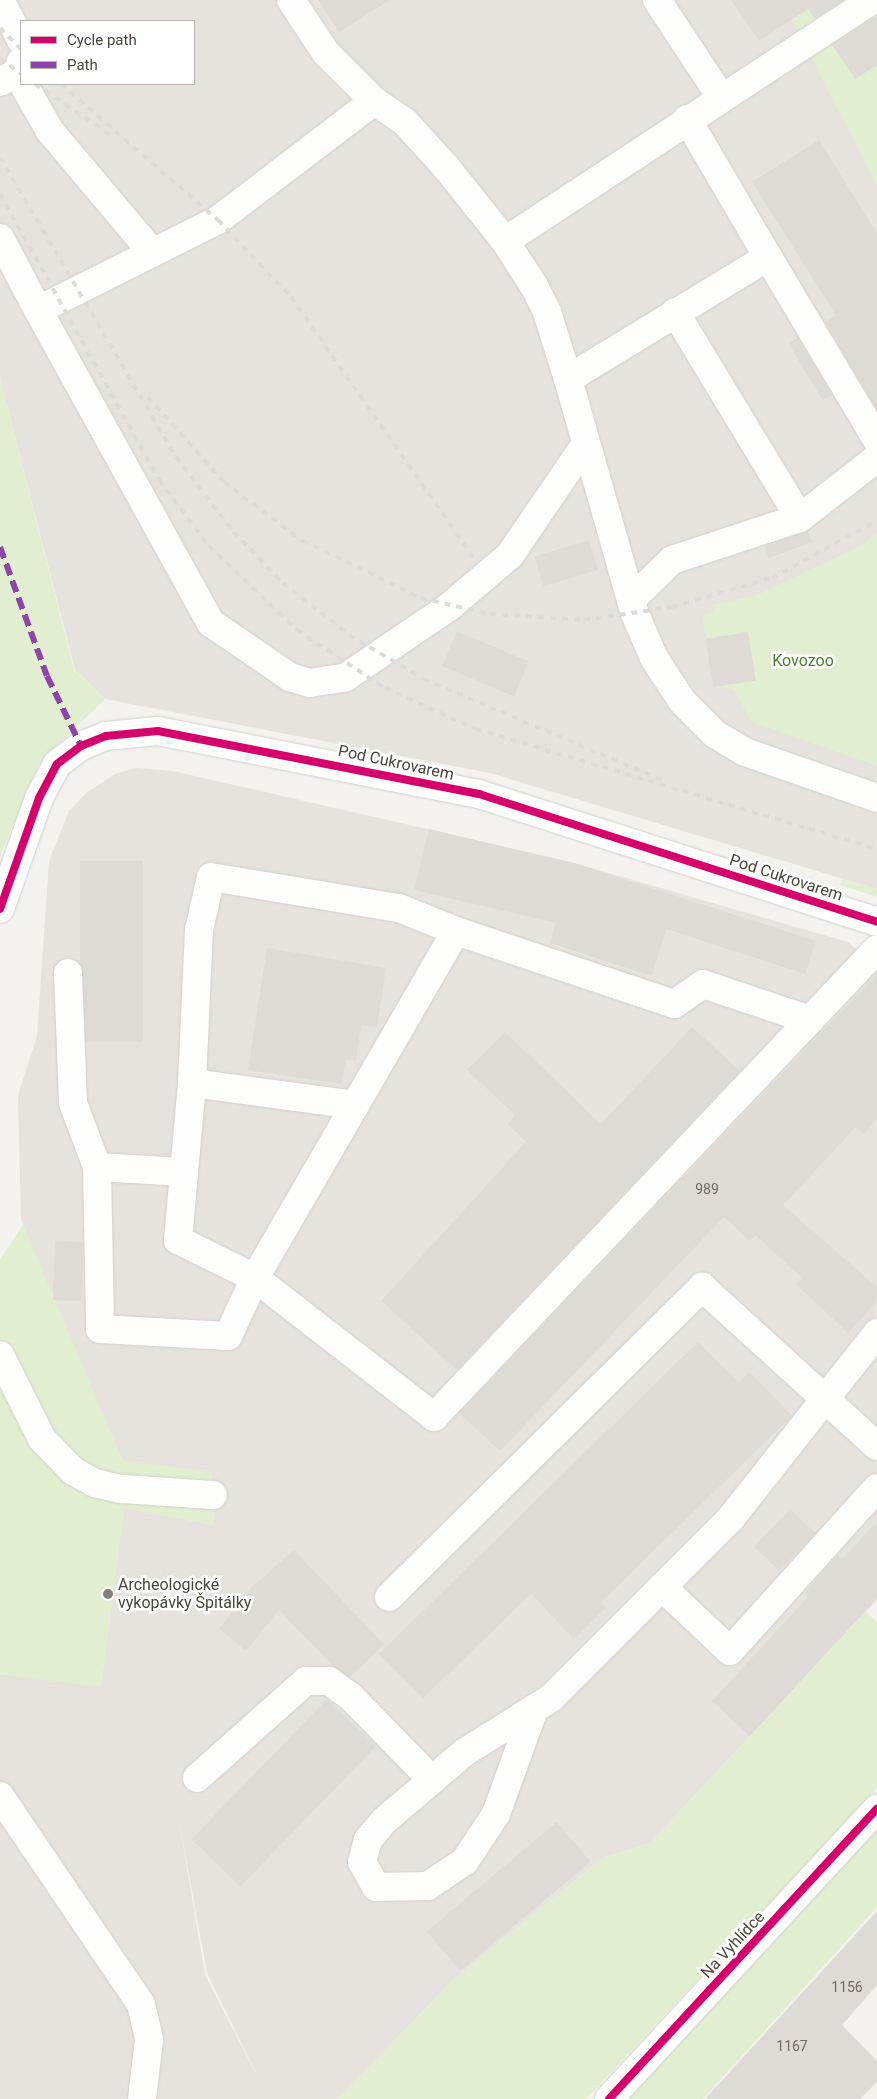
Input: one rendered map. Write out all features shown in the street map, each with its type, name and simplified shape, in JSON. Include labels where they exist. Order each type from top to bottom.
[{"type":"street","points":[[0,0],[20,38]]},
{"type":"street","points":[[291,0],[326,53],[374,101],[405,122],[505,241],[547,312],[631,600],[654,658],[682,701],[714,734],[745,752],[877,798]]},
{"type":"street","points":[[657,0],[721,97]]},
{"type":"street","points":[[505,241],[687,119],[872,0]]},
{"type":"street","points":[[22,85],[50,131],[152,252]]},
{"type":"street","points":[[38,310],[218,220],[374,101]]},
{"type":"street","points":[[687,119],[877,440]]},
{"type":"street","points":[[0,238],[211,623],[259,659],[310,683],[334,682],[357,672],[449,607],[510,555],[585,445]]},
{"type":"street","points":[[568,379],[768,257]]},
{"type":"street","points":[[675,312],[800,518]]},
{"type":"street","points":[[631,600],[672,560],[800,518],[877,458]]},
{"type":"street","name":"Pod Cukrovarem","points":[[0,909],[39,798],[57,764],[106,736],[158,731],[479,794],[877,922]]},
{"type":"street","points":[[810,1020],[703,984],[674,1004],[456,931],[399,908],[211,877],[199,930],[192,1083],[178,1240],[255,1278],[434,1417],[810,1020],[877,949]]},
{"type":"street","points":[[68,974],[73,1103],[97,1167],[100,1329],[228,1336],[255,1278],[456,931]]},
{"type":"street","points":[[192,1083],[355,1105]]},
{"type":"street","points":[[97,1167],[184,1172]]},
{"type":"street","points":[[389,1596],[702,1287],[826,1397],[877,1446]]},
{"type":"street","points":[[534,1709],[496,1814],[465,1861],[428,1886],[376,1887],[362,1862],[368,1840],[465,1752],[551,1698],[731,1518],[877,1333]]},
{"type":"street","points":[[0,1355],[42,1439],[73,1470],[122,1489],[213,1495]]},
{"type":"street","points":[[662,1587],[730,1651],[877,1488]]},
{"type":"street","points":[[197,1778],[306,1680],[329,1681],[351,1697],[432,1780]]},
{"type":"street","points":[[0,1796],[141,2004],[148,2040],[142,2099]]},
{"type":"street","name":"Na Vyhlídce","points":[[609,2099],[877,1809]]},
{"type":"shaded area","points":[[0,0],[877,0],[877,889],[490,773],[105,699],[75,670],[0,378]]},
{"type":"shaded area","points":[[448,0],[575,0],[654,117],[538,195],[519,168],[499,181],[400,32]]},
{"type":"shaded area","points":[[699,619],[705,744],[693,762],[625,738],[534,679],[538,638],[641,632]]},
{"type":"shaded area","points":[[136,768],[173,771],[571,862],[848,942],[877,969],[877,1600],[650,1843],[602,1858],[451,1982],[338,2099],[0,2099],[0,1674],[101,1686],[124,1508],[214,1525],[211,1472],[123,1461],[48,1293],[21,1219],[18,1095],[37,1036],[49,861],[69,811],[86,793],[115,774]],"holes":[[[178,1815],[207,1973],[263,2087],[205,1975]]]},
{"type":"shaded area","points":[[699,945],[790,975],[784,995],[693,965]]},
{"type":"shaded area","points":[[517,1002],[610,1086],[595,1103],[502,1019]]},
{"type":"green space","points":[[779,0],[877,0],[877,186],[797,30]]},
{"type":"green space","points":[[0,378],[74,670],[105,699],[39,763],[0,856]]},
{"type":"green space","name":"Kovozoo","points":[[877,533],[877,766],[751,722],[734,689],[714,687],[702,615],[713,612],[713,605],[757,595],[862,545]]},
{"type":"green space","points":[[842,879],[877,889],[877,897],[840,885]]},
{"type":"green space","points":[[23,1225],[123,1461],[211,1472],[214,1525],[124,1508],[101,1687],[0,1674],[0,1259]]},
{"type":"green space","points":[[866,1612],[877,1622],[877,1788],[586,2099],[338,2099],[451,1982],[602,1858],[650,1843]]},
{"type":"green space","points":[[877,1819],[877,1907],[703,2099],[622,2099]]},
{"type":"building","points":[[318,0],[390,0],[339,32]]},
{"type":"building","points":[[731,0],[844,0],[815,19],[808,9],[759,41]]},
{"type":"building","points":[[877,15],[877,65],[855,79],[832,45]]},
{"type":"building","points":[[819,140],[877,233],[877,409],[825,322],[836,315],[752,182]]},
{"type":"building","points":[[798,338],[832,395],[823,400],[789,344]]},
{"type":"building","points":[[808,531],[812,542],[769,558],[765,547]]},
{"type":"building","points":[[589,540],[598,570],[544,586],[534,557]]},
{"type":"building","points":[[457,631],[529,661],[514,696],[442,666]]},
{"type":"building","points":[[748,632],[756,680],[713,687],[706,639]]},
{"type":"building","points":[[429,829],[577,864],[816,941],[805,974],[666,929],[652,976],[550,943],[556,923],[414,890]]},
{"type":"building","points":[[80,861],[143,861],[143,1042],[80,1042]]},
{"type":"building","points":[[267,948],[386,968],[377,1027],[361,1025],[356,1061],[346,1059],[341,1084],[248,1070]]},
{"type":"building","points":[[877,974],[877,1119],[864,1134],[856,1127],[783,1205],[877,1287],[877,1301],[848,1333],[796,1284],[802,1278],[755,1235],[750,1241],[724,1217],[500,1451],[459,1413]]},
{"type":"building","points":[[692,1027],[740,1071],[457,1370],[381,1301],[526,1142],[508,1124],[515,1115],[467,1070],[505,1032],[601,1124]]},
{"type":"building","points":[[55,1241],[83,1242],[81,1301],[53,1300]]},
{"type":"building","points":[[698,1342],[739,1382],[750,1372],[792,1416],[601,1602],[606,1607],[574,1639],[531,1594],[423,1698],[379,1654]]},
{"type":"building","points":[[790,1509],[815,1533],[779,1571],[754,1546]]},
{"type":"building","points":[[877,1522],[877,1598],[750,1736],[712,1701],[808,1597],[804,1593],[838,1555],[842,1559]]},
{"type":"building","points":[[294,1550],[384,1644],[350,1677],[334,1667],[279,1610],[246,1651],[219,1629],[252,1587]]},
{"type":"building","points":[[327,1699],[376,1746],[240,1887],[192,1839]]},
{"type":"building","points":[[557,1822],[590,1862],[460,1971],[427,1931]]},
{"type":"building","points":[[877,1911],[877,1985],[842,2025],[877,2061],[877,2082],[860,2099],[705,2099]]},
{"type":"railway","points":[[0,28],[20,48]]},
{"type":"railway","points":[[0,58],[20,73]]},
{"type":"railway","points":[[36,85],[114,137]]},
{"type":"railway","points":[[62,85],[218,220],[291,297],[477,563]]},
{"type":"railway","points":[[0,157],[176,457],[234,532],[283,583],[349,635],[424,679],[667,782]]},
{"type":"railway","points":[[0,194],[159,480],[209,546],[297,630],[385,688],[476,729],[877,849]]},
{"type":"railway","points":[[148,397],[224,482],[303,541],[421,598],[490,614],[584,620],[672,607],[772,578],[877,521]]},
{"type":"marked path","points":[[0,547],[47,676],[81,746]]},
{"type":"cycle path","points":[[0,909],[39,798],[57,764],[81,746],[106,736],[158,731],[479,794],[877,922]]},
{"type":"cycle path","points":[[609,2099],[877,1809]]},
{"type":"place","name":"Archeologické vykopávky Špitálky","points":[[108,1594]]}]
